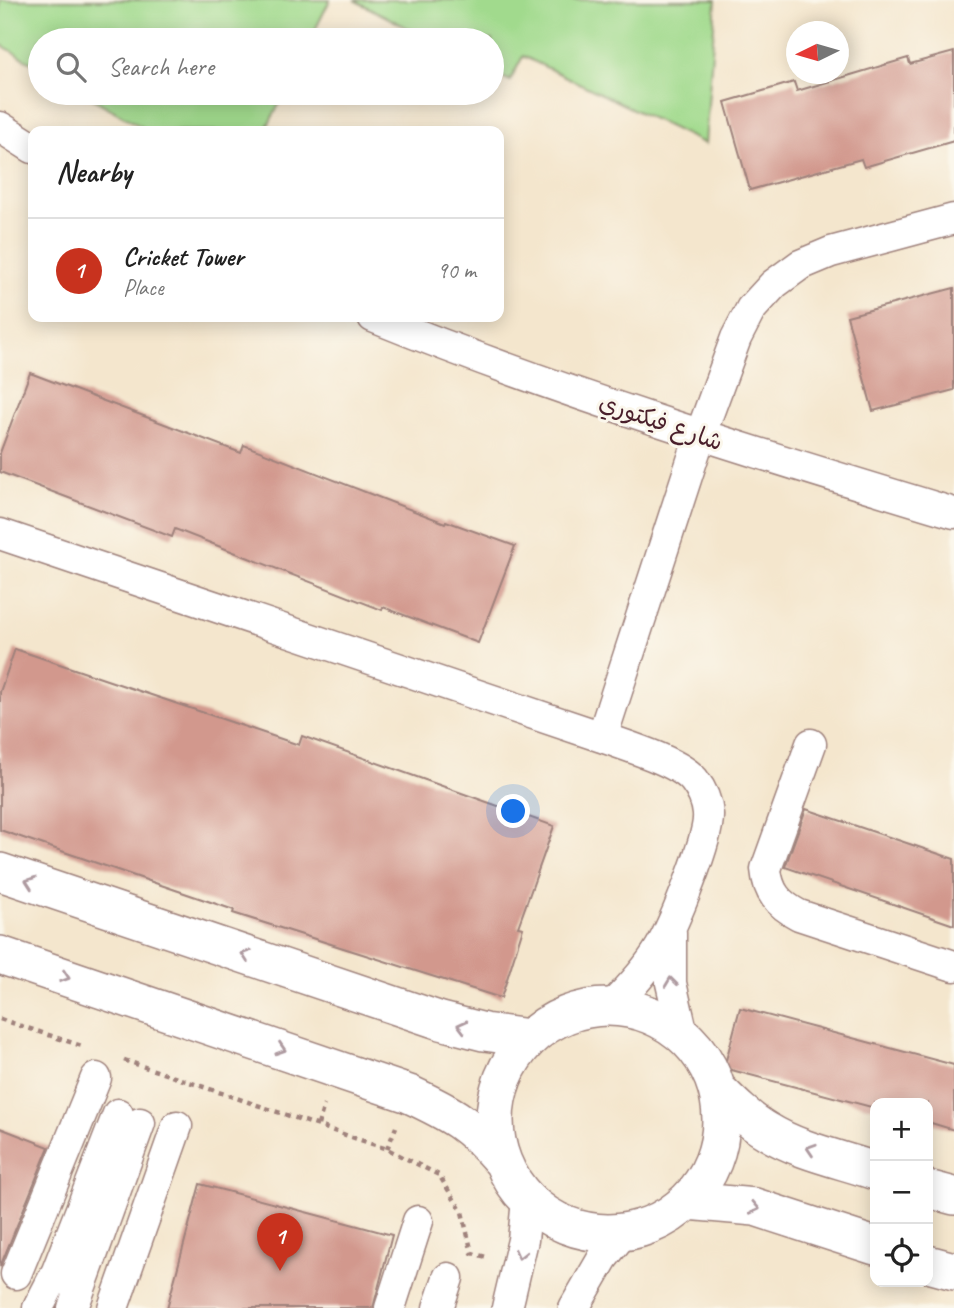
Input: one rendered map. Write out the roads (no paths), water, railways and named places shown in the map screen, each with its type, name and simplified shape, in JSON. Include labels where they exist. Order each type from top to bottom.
[{"type":"street","points":[[0,127],[28,145]]},
{"type":"street","points":[[603,737],[700,436],[736,338],[751,309],[774,284],[800,265],[831,252],[954,219]]},
{"type":"street","name":"شارع فيكتوري","points":[[385,322],[475,358],[700,436],[954,513]]},
{"type":"street","points":[[0,534],[603,737],[677,767],[693,778],[704,794],[708,813],[706,833],[671,928],[645,970],[612,1006]]},
{"type":"street","points":[[811,744],[768,861],[767,884],[774,897],[785,908],[799,915],[954,966]]},
{"type":"street","points":[[0,872],[441,1021],[484,1032],[529,1038]]},
{"type":"street","points":[[671,928],[671,983],[683,1035]]},
{"type":"street","points":[[0,955],[409,1094],[456,1116],[481,1137],[502,1161]]},
{"type":"street","points":[[612,1006],[628,1007],[657,1017],[683,1035],[704,1059],[717,1089],[721,1118],[718,1149],[706,1177],[687,1201],[669,1216],[647,1227],[623,1233],[597,1233],[571,1227],[548,1216],[527,1200],[512,1182],[502,1161],[495,1129],[497,1095],[509,1064],[529,1038],[546,1024],[565,1014],[586,1008],[612,1006]]},
{"type":"street","points":[[94,1064],[8,1271],[44,1297],[129,1119],[75,1303],[113,1308],[177,1126]]},
{"type":"street","points":[[717,1089],[741,1113],[768,1132],[870,1169]]},
{"type":"street","points":[[933,1190],[954,1196]]},
{"type":"street","points":[[507,1308],[523,1240],[527,1200]]},
{"type":"street","points":[[687,1201],[721,1202],[755,1208],[870,1245]]},
{"type":"street","points":[[390,1308],[418,1221]]},
{"type":"street","points":[[574,1308],[603,1258],[623,1233]]},
{"type":"street","points":[[933,1265],[954,1271]]},
{"type":"street","points":[[438,1308],[449,1278]]},
{"type":"place","name":"Cricket Tower","points":[[280,1271]]}]
